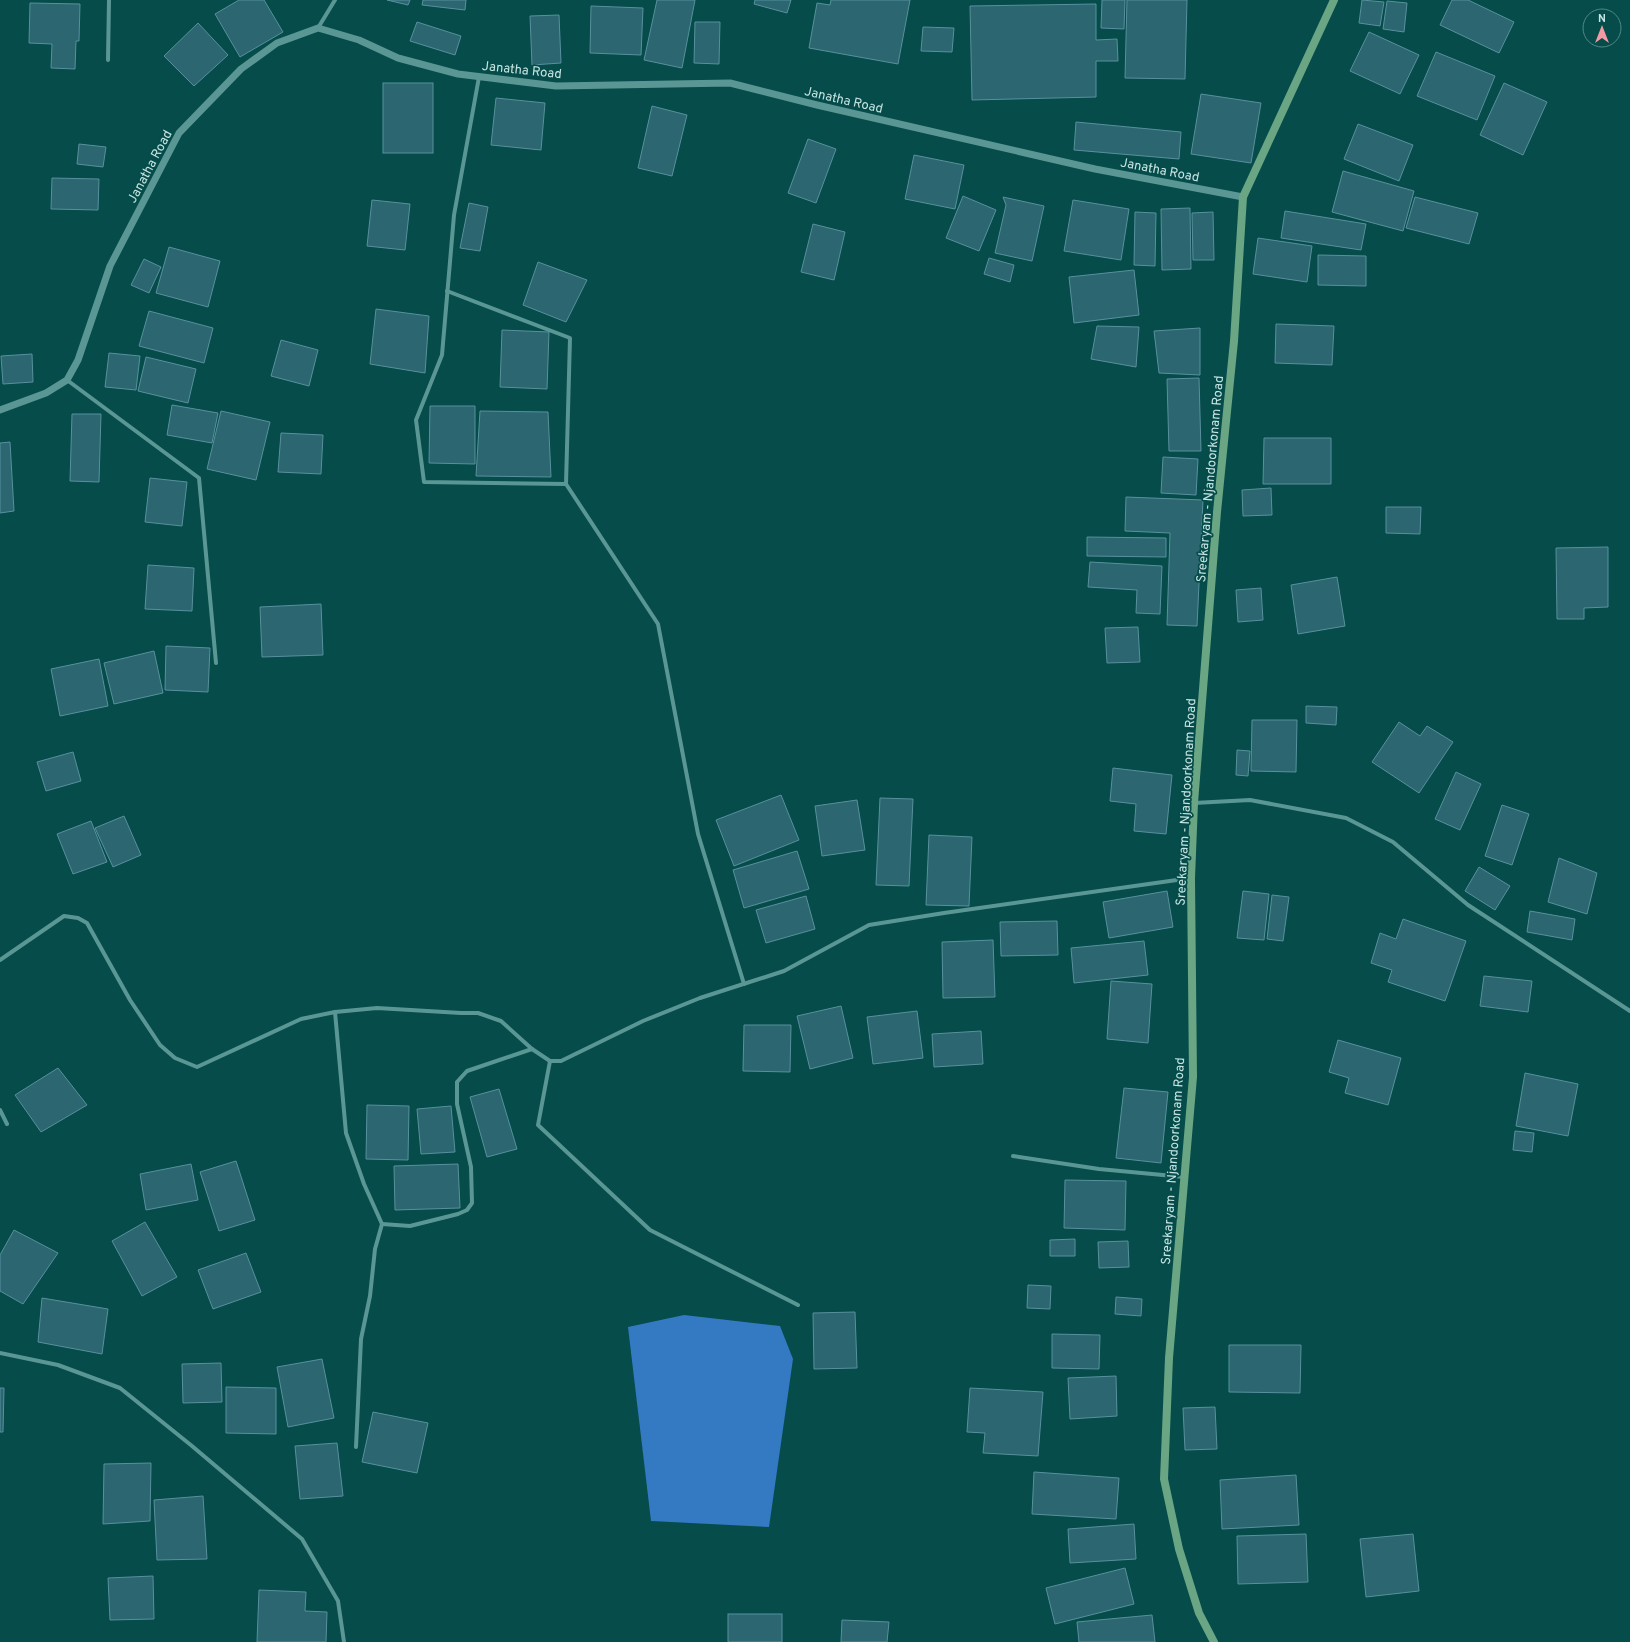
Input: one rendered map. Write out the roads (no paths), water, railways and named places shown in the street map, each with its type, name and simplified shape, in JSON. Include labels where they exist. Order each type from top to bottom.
[{"type":"main road","name":"Sreekaryam - Njandoorkonam Road","points":[[1214,1642],[1198,1613],[1183,1563],[1164,1479],[1169,1358],[1193,1077],[1191,878],[1194,803],[1217,512],[1234,341],[1243,197],[1334,0]]},
{"type":"street","points":[[108,60],[109,0]]},
{"type":"street","points":[[318,28],[335,0]]},
{"type":"street","name":"Janatha Road","points":[[0,410],[46,393],[67,380],[78,360],[110,266],[179,133],[240,69],[277,42],[318,28],[359,40],[398,58],[458,74],[556,86],[730,83],[817,105],[1095,169],[1243,197]]},
{"type":"street","points":[[479,77],[454,215],[442,355],[416,420],[424,482],[566,484]]},
{"type":"street","points":[[447,291],[570,338],[566,484],[658,624],[698,834],[744,984]]},
{"type":"street","points":[[67,380],[199,478],[216,663]]},
{"type":"street","points":[[1194,803],[1250,800],[1346,818],[1393,842],[1468,905],[1630,1011]]},
{"type":"street","points":[[0,960],[64,916],[78,918],[87,924],[130,1000],[160,1045],[175,1058],[197,1067],[301,1018],[335,1012],[377,1008],[478,1013],[501,1021],[532,1049],[550,1061],[561,1061],[643,1021],[700,998],[784,971],[869,925],[944,912],[1191,878]]},
{"type":"street","points":[[335,1012],[346,1133],[364,1184],[382,1224],[375,1249],[370,1296],[361,1339],[356,1447]]},
{"type":"street","points":[[382,1224],[410,1226],[458,1214],[467,1210],[472,1203],[471,1167],[457,1104],[457,1082],[467,1071],[532,1049]]},
{"type":"street","points":[[550,1061],[538,1125],[650,1230],[798,1305]]},
{"type":"street","points":[[0,1110],[7,1124]]},
{"type":"street","points":[[1014,1156],[1099,1169],[1184,1177]]},
{"type":"street","points":[[0,1353],[58,1365],[120,1388],[192,1446],[302,1539],[338,1601],[344,1642]]},
{"type":"water","points":[[684,1315],[780,1326],[793,1359],[769,1527],[651,1521],[628,1327]]}]
